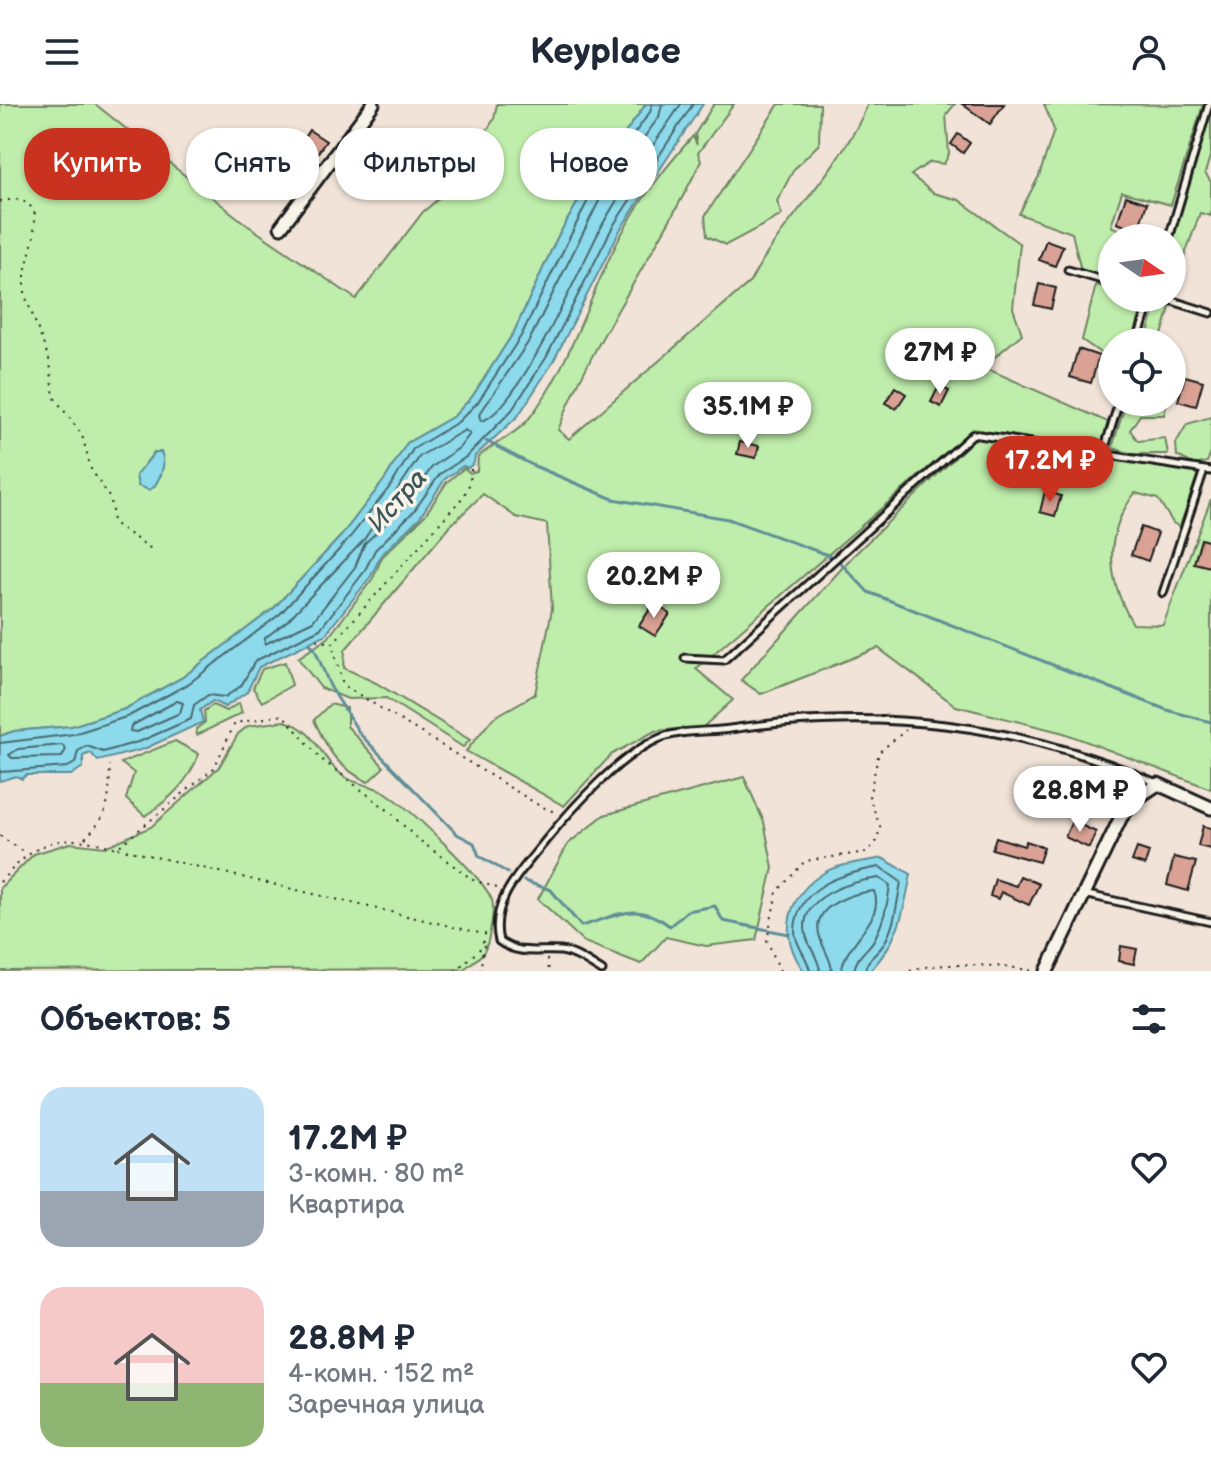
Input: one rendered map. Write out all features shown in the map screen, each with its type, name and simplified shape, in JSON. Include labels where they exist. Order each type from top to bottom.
[{"type":"street","points":[[281,227],[373,104]]},
{"type":"street","points":[[1047,971],[1121,817],[1137,798],[1158,784],[1211,808]]},
{"type":"lane","points":[[1173,224],[1209,104]]},
{"type":"lane","points":[[1068,270],[1098,279]]},
{"type":"lane","points":[[1186,305],[1211,313]]},
{"type":"lane","points":[[1103,454],[1115,416]]},
{"type":"lane","points":[[685,658],[724,660],[973,434],[1208,471],[1163,593]]},
{"type":"lane","points":[[602,971],[560,951],[546,954],[510,949],[499,941],[496,930],[509,887],[565,816],[635,752],[660,737],[791,720],[952,723],[1109,762],[1158,784]]},
{"type":"lane","points":[[1083,894],[1211,922]]},
{"type":"path","points":[[0,201],[18,199],[29,204],[35,214],[34,237],[24,284],[32,318],[50,362],[54,397],[82,435],[91,469],[111,500],[113,523],[153,550]]},
{"type":"path","points":[[332,644],[463,497],[470,483],[471,469]]},
{"type":"path","points":[[317,640],[332,644]]},
{"type":"path","points":[[332,644],[343,685],[540,806],[565,816]]},
{"type":"path","points":[[117,848],[214,768],[235,723],[283,715],[321,759],[389,811],[415,837],[473,880],[497,890],[509,887]]},
{"type":"path","points":[[780,971],[767,940],[777,892],[805,861],[867,852],[877,841],[880,826],[869,797],[879,752],[915,720]]},
{"type":"path","points":[[84,839],[102,822],[106,812],[110,765]]},
{"type":"path","points":[[0,836],[26,854]]},
{"type":"path","points":[[0,882],[26,854],[59,840],[84,839],[486,936]]},
{"type":"path","points":[[455,971],[479,950],[486,936],[496,930]]},
{"type":"path","points":[[480,971],[486,936]]},
{"type":"path","points":[[546,954],[549,971]]},
{"type":"path","points":[[910,971],[968,966],[1015,966],[1032,971]]},
{"type":"green space","points":[[0,104],[95,104],[125,128],[24,128],[24,200],[170,200],[170,164],[186,176],[186,200],[216,200],[356,299],[423,212],[437,200],[504,200],[504,128],[488,128],[497,104],[646,104],[629,128],[520,128],[520,200],[579,200],[557,238],[514,332],[472,397],[454,416],[407,443],[385,479],[341,536],[274,608],[183,677],[125,709],[72,726],[14,731],[0,736]],"holes":[[[154,452],[161,452],[161,475],[140,471]]]},
{"type":"green space","points":[[714,104],[734,104],[698,153],[701,161],[684,195],[573,395],[558,430],[569,439],[750,282],[763,259],[843,150],[868,104],[955,104],[946,115],[949,154],[944,164],[930,162],[911,175],[933,193],[959,200],[1020,244],[1013,308],[1022,334],[983,367],[1108,422],[1100,450],[973,429],[696,669],[733,700],[703,727],[655,731],[612,754],[564,806],[466,751],[493,718],[535,694],[552,609],[547,524],[516,517],[483,494],[450,526],[345,650],[344,668],[376,683],[470,740],[463,747],[386,698],[348,699],[321,688],[298,658],[328,638],[373,578],[382,557],[425,515],[447,482],[464,468],[470,473],[477,471],[478,457],[527,421],[556,378],[609,258],[629,221],[643,200],[657,200],[657,179],[693,136],[697,145],[695,134]]},
{"type":"green space","points":[[779,104],[820,104],[819,144],[794,169],[777,201],[782,215],[726,245],[707,236],[705,216]]},
{"type":"green space","points":[[1044,104],[1203,105],[1171,205],[1122,192],[1112,224],[1098,224],[1098,276],[1081,271],[1072,233],[1019,214],[1039,176],[1054,130]]},
{"type":"green space","points":[[1211,112],[1211,153],[1205,173],[1211,182],[1211,216],[1200,213],[1186,252],[1186,224],[1178,224]]},
{"type":"green space","points":[[1096,285],[1098,312],[1141,312],[1136,328],[1098,328],[1098,351],[1082,340]]},
{"type":"green space","points":[[1154,312],[1169,312],[1164,328],[1149,328]]},
{"type":"green space","points":[[1122,416],[1139,416],[1130,430],[1138,441],[1165,438],[1168,454],[1133,454],[1112,448]]},
{"type":"green space","points":[[1211,417],[1211,453],[1207,462],[1195,465],[1177,456],[1176,443],[1187,424]]},
{"type":"green space","points":[[975,438],[1198,473],[1180,527],[1173,523],[1158,499],[1135,493],[1117,525],[1112,558],[1118,591],[1133,624],[1163,625],[1211,499],[1211,789],[1064,733],[956,706],[878,648],[761,694],[741,680],[852,557]]},
{"type":"green space","points":[[285,662],[292,685],[262,702],[253,688],[262,669]]},
{"type":"green space","points":[[239,703],[242,713],[197,735],[196,729],[205,722],[204,711],[213,705],[226,711]]},
{"type":"green space","points":[[330,704],[347,708],[347,726],[384,767],[368,782],[341,764],[319,731],[314,720]]},
{"type":"green space","points":[[284,721],[312,738],[330,763],[345,777],[385,792],[396,800],[475,876],[493,905],[487,943],[479,957],[464,969],[0,971],[0,888],[34,854],[70,843],[105,847],[151,827],[219,767],[238,734],[248,726]]},
{"type":"green space","points":[[175,741],[199,754],[177,790],[145,816],[126,799],[134,773],[121,763]]},
{"type":"green space","points":[[744,777],[764,822],[773,868],[756,940],[706,946],[666,937],[641,964],[584,942],[538,899],[568,844],[604,815]]},
{"type":"water","points":[[646,104],[703,104],[657,174],[657,128],[629,128]]},
{"type":"water","name":"Истра","points":[[579,200],[640,200],[620,230],[553,362],[518,416],[475,456],[474,463],[468,468],[463,466],[445,479],[420,517],[381,555],[371,576],[325,635],[259,667],[247,692],[225,707],[213,701],[200,710],[203,722],[144,749],[98,761],[91,753],[83,756],[83,767],[71,775],[26,775],[22,779],[16,776],[0,781],[0,736],[14,731],[72,726],[125,709],[183,677],[274,608],[341,536],[385,479],[407,443],[454,416],[472,397],[514,332],[557,238]]},
{"type":"water","points":[[155,452],[161,452],[163,465],[157,483],[149,490],[138,486],[136,475]]},
{"type":"water","points":[[882,858],[911,874],[902,915],[888,949],[870,971],[804,971],[791,943],[789,929],[790,916],[803,891],[813,880],[833,868]]},
{"type":"building","points":[[962,104],[1004,104],[990,124]]},
{"type":"building","points":[[958,134],[970,143],[963,153],[951,144]]},
{"type":"building","points":[[319,136],[326,141],[319,151]]},
{"type":"building","points":[[1126,196],[1147,203],[1140,224],[1117,223]]},
{"type":"building","points":[[1046,240],[1063,246],[1055,266],[1039,260]]},
{"type":"building","points":[[1039,284],[1056,288],[1051,309],[1034,305]]},
{"type":"building","points":[[1078,349],[1098,356],[1091,383],[1070,377]]},
{"type":"building","points":[[1186,376],[1203,381],[1196,406],[1186,403]]},
{"type":"building","points":[[939,386],[949,391],[941,407],[931,402]]},
{"type":"building","points":[[895,387],[906,394],[896,409],[885,403]]},
{"type":"building","points":[[740,442],[759,446],[756,458],[737,454]]},
{"type":"building","points":[[1045,491],[1061,496],[1055,516],[1040,512]]},
{"type":"building","points":[[1141,527],[1158,533],[1148,561],[1131,555]]},
{"type":"building","points":[[1201,539],[1211,542],[1210,567],[1194,563]]},
{"type":"building","points":[[654,603],[670,614],[655,636],[639,626]]},
{"type":"building","points":[[1090,786],[1116,798],[1108,813],[1083,801]]},
{"type":"building","points":[[1072,821],[1096,832],[1089,848],[1065,837]]},
{"type":"building","points":[[1203,826],[1211,828],[1211,849],[1198,846]]},
{"type":"building","points":[[996,837],[1024,846],[1026,841],[1044,847],[1039,862],[992,849]]},
{"type":"building","points":[[1137,848],[1149,852],[1145,865],[1132,861]]},
{"type":"building","points":[[1174,857],[1196,862],[1188,891],[1167,885]]},
{"type":"building","points":[[1020,876],[1039,884],[1029,905],[1001,892],[998,899],[990,896],[995,879],[1016,886]]},
{"type":"building","points":[[1121,946],[1137,949],[1134,964],[1119,961]]},
{"type":"waterway","points":[[486,441],[532,465],[613,499],[728,519],[836,558],[868,592],[1167,710],[1211,722]]},
{"type":"waterway","points":[[309,643],[314,647],[330,686],[360,734],[457,834],[474,843],[479,856],[508,873]]},
{"type":"waterway","points":[[524,881],[551,890],[581,926],[627,912],[647,914],[670,926],[687,911],[715,906],[723,921],[789,934]]}]
